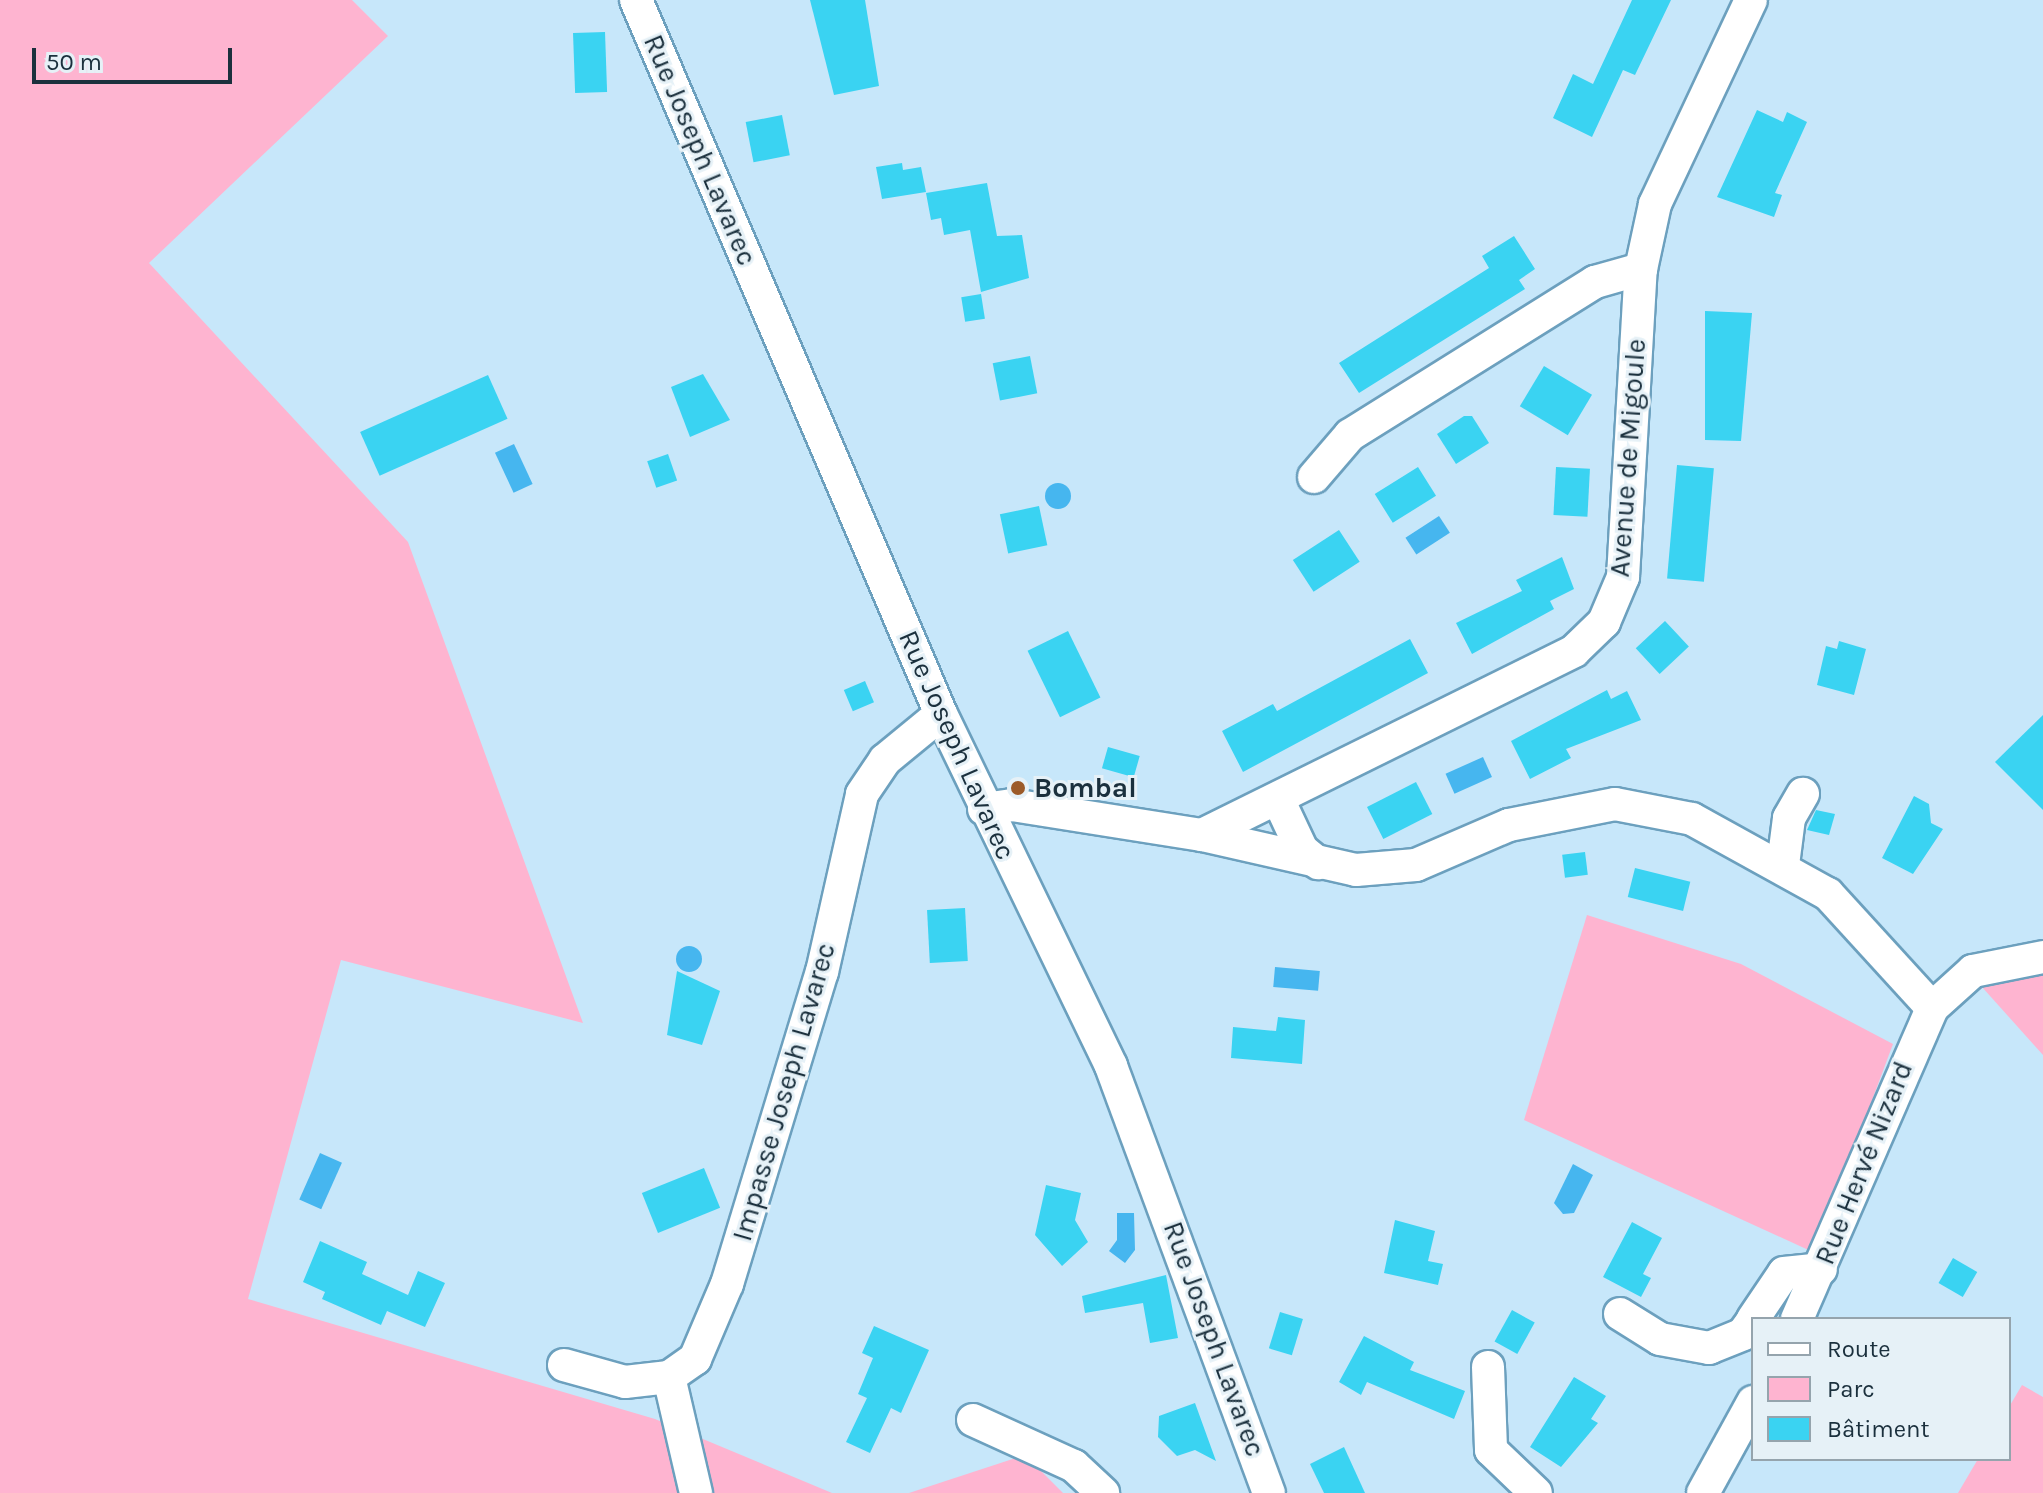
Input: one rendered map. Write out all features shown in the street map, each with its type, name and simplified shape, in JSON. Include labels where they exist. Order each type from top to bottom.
[{"type":"street","name":"Rue Joseph Lavarec","points":[[636,0],[941,714],[1116,1080],[1269,1493]]},
{"type":"street","name":"Avenue de Migoule","points":[[1202,835],[1279,801],[1574,651],[1604,622],[1623,577],[1641,269],[1655,204],[1751,0]]},
{"type":"street","points":[[1314,477],[1350,435],[1595,282],[1641,269]]},
{"type":"street","name":"Impasse Joseph Lavarec","points":[[669,1377],[695,1359],[727,1284],[822,972],[862,794],[885,760],[941,714]]},
{"type":"street","points":[[1783,865],[1789,818],[1803,794]]},
{"type":"street","points":[[1279,801],[1302,850],[1318,863]]},
{"type":"street","points":[[984,809],[1012,805],[1202,835],[1356,870],[1416,865],[1509,825],[1615,804],[1692,819],[1783,865],[1828,894],[1932,1008],[1973,971],[2040,951]]},
{"type":"street","name":"Rue Hervé Nizard","points":[[1798,1317],[1932,1008]]},
{"type":"street","points":[[1754,1317],[1784,1273],[1821,1269]]},
{"type":"street","points":[[1620,1314],[1660,1339],[1709,1348],[1743,1334],[1751,1322]]},
{"type":"street","points":[[564,1365],[625,1382],[669,1377],[696,1493]]},
{"type":"street","points":[[1488,1367],[1491,1450],[1536,1493]]},
{"type":"street","points":[[1703,1493],[1751,1406]]},
{"type":"street","points":[[973,1420],[1074,1466],[1103,1493]]},
{"type":"green space","points":[[0,0],[352,0],[388,36],[149,263],[408,542],[583,1023],[341,960],[248,1299],[655,1419],[832,1493],[0,1493]]},
{"type":"green space","points":[[1587,915],[1741,964],[1893,1044],[1815,1253],[1524,1120]]},
{"type":"green space","points":[[2028,973],[2043,976],[2043,1055],[1982,987]]},
{"type":"green space","points":[[2022,1385],[2043,1397],[2043,1493],[1958,1493],[1977,1461],[2011,1461],[2011,1404]]},
{"type":"green space","points":[[1025,1455],[1063,1493],[909,1493]]},
{"type":"water","points":[[514,444],[533,484],[514,493],[495,453]]},
{"type":"water","points":[[1058,483],[1067,487],[1071,496],[1067,505],[1058,509],[1049,505],[1045,496],[1049,487]]},
{"type":"water","points":[[1439,516],[1450,533],[1416,555],[1405,538]]},
{"type":"water","points":[[1483,757],[1492,777],[1454,794],[1446,774]]},
{"type":"water","points":[[689,946],[698,950],[702,959],[698,968],[689,972],[680,968],[676,959],[680,950]]},
{"type":"water","points":[[1275,967],[1320,971],[1318,991],[1273,987]]},
{"type":"water","points":[[320,1153],[342,1163],[321,1209],[299,1200]]},
{"type":"water","points":[[1573,1164],[1593,1175],[1574,1213],[1563,1214],[1554,1203]]},
{"type":"water","points":[[1117,1213],[1134,1213],[1135,1250],[1125,1263],[1109,1251],[1117,1240]]},
{"type":"building","points":[[810,0],[865,0],[879,86],[834,95]]},
{"type":"building","points":[[1632,0],[1671,0],[1635,75],[1623,70],[1592,137],[1553,118],[1573,74],[1593,84]]},
{"type":"building","points":[[605,32],[607,92],[575,93],[573,33]]},
{"type":"building","points":[[1757,110],[1783,122],[1787,112],[1807,122],[1775,193],[1782,195],[1774,217],[1717,197]]},
{"type":"building","points":[[782,115],[790,155],[754,162],[746,122]]},
{"type":"building","points":[[902,163],[903,170],[921,167],[926,192],[882,199],[876,167]]},
{"type":"building","points":[[987,183],[997,236],[1022,235],[1029,278],[981,292],[970,230],[944,235],[941,218],[931,220],[926,193]]},
{"type":"building","points":[[1514,236],[1535,269],[1519,280],[1525,289],[1359,393],[1339,363],[1489,268],[1482,256]]},
{"type":"building","points":[[981,294],[985,319],[965,322],[961,297]]},
{"type":"building","points":[[1705,311],[1752,313],[1741,441],[1705,440]]},
{"type":"building","points":[[1030,356],[1037,393],[1000,401],[993,363]]},
{"type":"building","points":[[1544,366],[1592,395],[1568,435],[1520,406]]},
{"type":"building","points":[[703,374],[730,420],[690,437],[671,387]]},
{"type":"building","points":[[488,375],[508,419],[380,476],[360,432]]},
{"type":"building","points":[[1464,416],[1472,416],[1489,443],[1456,464],[1437,434]]},
{"type":"building","points":[[668,454],[677,480],[656,488],[647,461]]},
{"type":"building","points":[[1677,465],[1714,468],[1704,582],[1667,579]]},
{"type":"building","points":[[1418,467],[1436,496],[1393,523],[1375,494]]},
{"type":"building","points":[[1556,467],[1590,469],[1587,517],[1553,515]]},
{"type":"building","points":[[1039,506],[1047,545],[1008,553],[1000,514]]},
{"type":"building","points":[[1339,530],[1360,562],[1314,592],[1293,560]]},
{"type":"building","points":[[1562,557],[1574,589],[1550,601],[1554,609],[1472,654],[1456,623],[1522,591],[1516,580]]},
{"type":"building","points":[[1665,621],[1689,647],[1660,674],[1636,648]]},
{"type":"building","points":[[1068,631],[1100,698],[1060,717],[1028,651]]},
{"type":"building","points":[[1410,639],[1428,673],[1243,772],[1222,731],[1273,704],[1277,711]]},
{"type":"building","points":[[1839,641],[1866,649],[1854,695],[1817,685],[1826,646],[1837,649]]},
{"type":"building","points":[[865,681],[874,702],[853,711],[844,690]]},
{"type":"building","points":[[1607,690],[1611,699],[1627,691],[1641,720],[1566,749],[1571,758],[1530,779],[1511,741]]},
{"type":"building","points":[[2043,715],[2043,810],[1995,762]]},
{"type":"building","points":[[1108,747],[1140,756],[1134,777],[1102,768]]},
{"type":"building","points":[[1416,782],[1432,814],[1383,839],[1367,807]]},
{"type":"building","points":[[1914,796],[1929,804],[1931,823],[1943,829],[1913,874],[1882,858]]},
{"type":"building","points":[[1816,810],[1835,814],[1829,835],[1807,830]]},
{"type":"building","points":[[1585,852],[1588,875],[1565,878],[1562,855]]},
{"type":"building","points":[[1635,868],[1690,882],[1683,911],[1628,897]]},
{"type":"building","points":[[965,908],[968,961],[930,963],[927,910]]},
{"type":"building","points":[[677,971],[720,991],[702,1045],[667,1035]]},
{"type":"building","points":[[1278,1017],[1305,1020],[1302,1064],[1231,1058],[1233,1027],[1276,1031]]},
{"type":"building","points":[[704,1168],[720,1208],[658,1233],[642,1193]]},
{"type":"building","points":[[1046,1185],[1081,1193],[1075,1220],[1088,1242],[1062,1266],[1035,1235]]},
{"type":"building","points":[[1395,1220],[1435,1231],[1428,1261],[1443,1264],[1438,1285],[1384,1273]]},
{"type":"building","points":[[1632,1222],[1662,1238],[1643,1274],[1651,1278],[1641,1297],[1603,1277]]},
{"type":"building","points":[[320,1241],[367,1262],[362,1274],[408,1295],[418,1271],[445,1283],[425,1327],[387,1311],[381,1325],[322,1299],[325,1292],[303,1282]]},
{"type":"building","points":[[1953,1258],[1977,1272],[1963,1297],[1938,1283]]},
{"type":"building","points":[[1166,1275],[1178,1338],[1150,1343],[1143,1303],[1085,1313],[1082,1296]]},
{"type":"building","points":[[1512,1310],[1535,1323],[1517,1354],[1495,1341]]},
{"type":"building","points":[[1280,1312],[1303,1319],[1292,1355],[1269,1348]]},
{"type":"building","points":[[874,1326],[929,1350],[901,1413],[891,1408],[870,1453],[846,1442],[867,1398],[858,1394],[873,1358],[862,1353]]},
{"type":"building","points":[[1364,1336],[1414,1362],[1410,1370],[1465,1391],[1454,1419],[1367,1382],[1361,1395],[1339,1382]]},
{"type":"building","points":[[1574,1377],[1606,1396],[1591,1419],[1598,1423],[1561,1467],[1530,1447]]},
{"type":"building","points":[[1195,1403],[1216,1461],[1195,1450],[1177,1456],[1158,1437],[1159,1416]]},
{"type":"building","points":[[1344,1447],[1365,1493],[1324,1493],[1310,1464]]},
{"type":"place","name":"Bombal","points":[[1018,788]]}]
